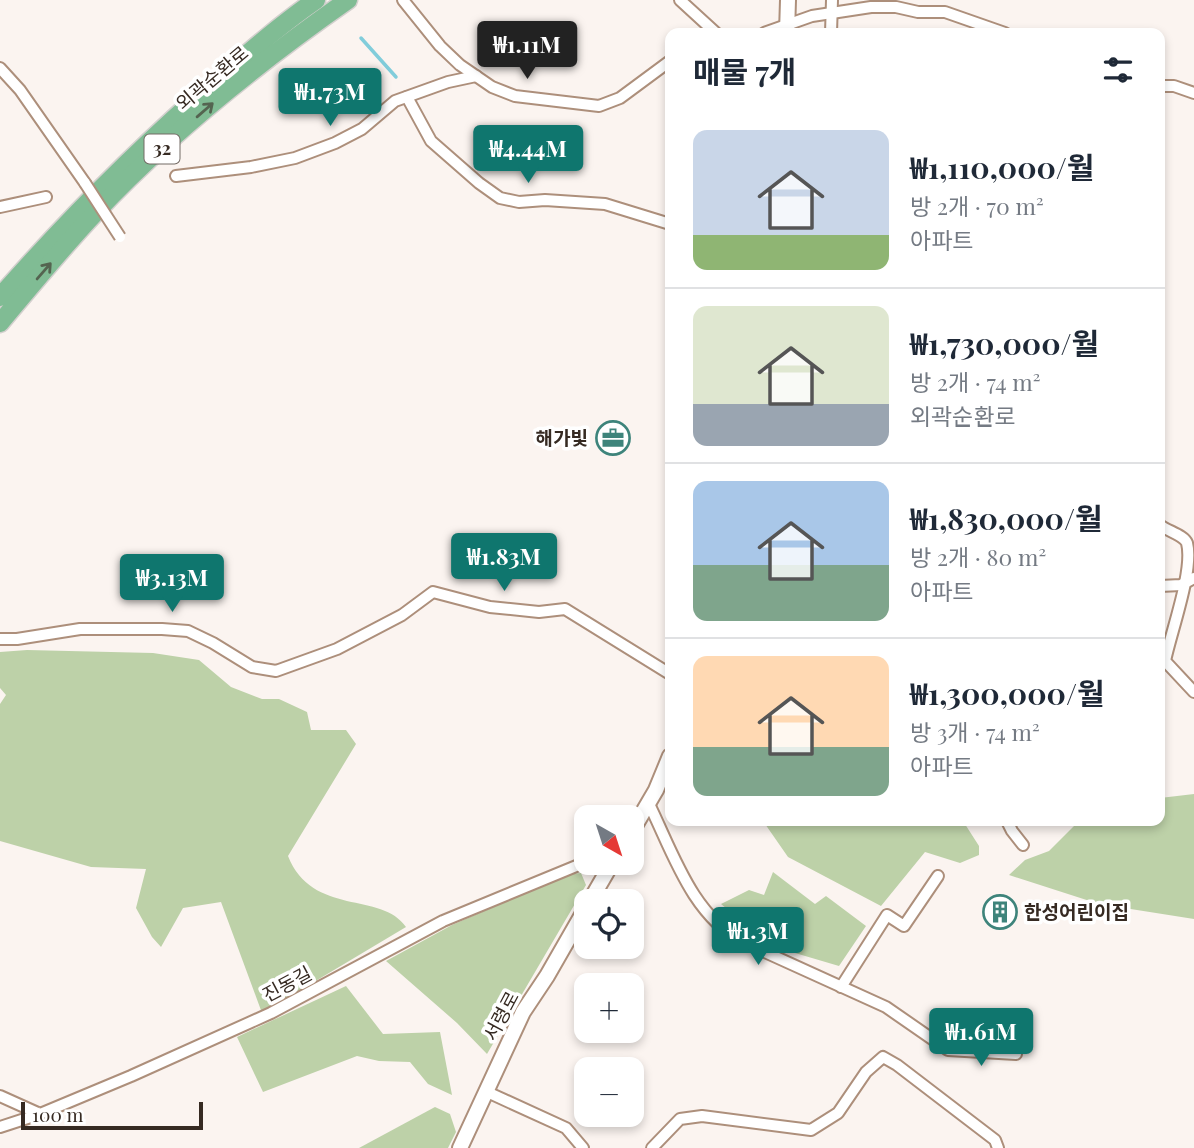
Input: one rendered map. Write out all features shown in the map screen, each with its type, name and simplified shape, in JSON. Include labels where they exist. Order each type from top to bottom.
[{"type":"highway","name":"외곽순환로","points":[[0,323],[94,214],[125,183],[230,88],[348,0]]},
{"type":"highway","points":[[276,52],[362,0]]},
{"type":"highway","name":"외곽순환로","points":[[0,297],[85,203],[154,136],[228,70],[315,1]]},
{"type":"street","points":[[403,0],[440,46],[492,87],[515,96],[599,106],[620,98],[665,65]]},
{"type":"street","points":[[680,0],[708,28]]},
{"type":"street","points":[[788,0],[787,28],[833,6],[896,7],[918,12],[945,12],[990,28]]},
{"type":"street","points":[[831,28],[833,6]]},
{"type":"street","points":[[0,68],[20,90],[120,237]]},
{"type":"street","points":[[176,176],[251,167],[295,158],[335,143],[362,129],[395,102],[448,82],[477,76]]},
{"type":"street","points":[[1165,86],[1174,86],[1194,93]]},
{"type":"street","points":[[407,97],[431,141],[500,198],[519,202],[545,200],[605,204],[665,222]]},
{"type":"street","points":[[0,206],[46,197]]},
{"type":"street","points":[[1165,529],[1182,537],[1187,543],[1190,581],[1165,661],[1194,692]]},
{"type":"street","points":[[1165,585],[1190,581]]},
{"type":"street","points":[[0,639],[17,639],[80,629],[188,631],[252,667],[276,671],[337,649],[402,615],[433,592],[490,607],[539,612],[565,609],[665,671]]},
{"type":"street","points":[[644,812],[665,767]]},
{"type":"street","points":[[649,804],[696,898],[717,924],[743,942],[886,1007],[948,1050],[1016,1054]]},
{"type":"street","points":[[1010,826],[1023,845]]},
{"type":"street","name":"진동길","points":[[0,1127],[40,1114],[131,1076],[271,1013],[443,921],[574,867]]},
{"type":"street","points":[[841,987],[887,915],[904,926],[938,876]]},
{"type":"street","name":"서령로","points":[[460,1148],[523,1012],[574,929]]},
{"type":"street","points":[[652,1148],[680,1119],[702,1116],[811,1130],[838,1114],[866,1072],[883,1057],[995,1140],[998,1148]]},
{"type":"street","points":[[485,1091],[566,1128],[583,1148]]},
{"type":"street","points":[[0,1096],[40,1114]]},
{"type":"green space","points":[[27,650],[153,653],[199,660],[231,687],[262,699],[279,699],[307,712],[311,730],[346,730],[356,744],[288,856],[299,875],[313,888],[330,896],[381,909],[395,916],[406,927],[262,1013],[221,902],[183,908],[161,947],[152,937],[136,908],[146,869],[91,867],[0,841],[0,704],[6,695],[0,688],[0,652]]},
{"type":"green space","points":[[1194,794],[1194,919],[1099,904],[1009,875],[1025,860],[1049,851],[1074,826],[1165,826],[1165,797]]},
{"type":"green space","points":[[766,826],[966,826],[979,846],[979,855],[960,863],[925,852],[881,906],[788,857]]},
{"type":"green space","points":[[773,872],[815,904],[826,896],[866,926],[839,966],[795,953],[764,939],[721,904],[749,890],[764,895]]},
{"type":"green space","points":[[569,874],[582,875],[586,885],[584,889],[574,889],[574,905],[487,1054],[457,1023],[386,961],[452,925]]},
{"type":"green space","points":[[346,986],[383,1034],[440,1032],[452,1095],[428,1084],[410,1062],[379,1061],[357,1056],[263,1092],[237,1037]]},
{"type":"green space","points":[[435,1107],[450,1114],[456,1132],[448,1148],[359,1148]]},
{"type":"waterway","points":[[361,38],[396,77]]},
{"type":"place","name":"해가빛","points":[[613,438]]},
{"type":"place","name":"한성어린이집","points":[[1000,912]]}]
